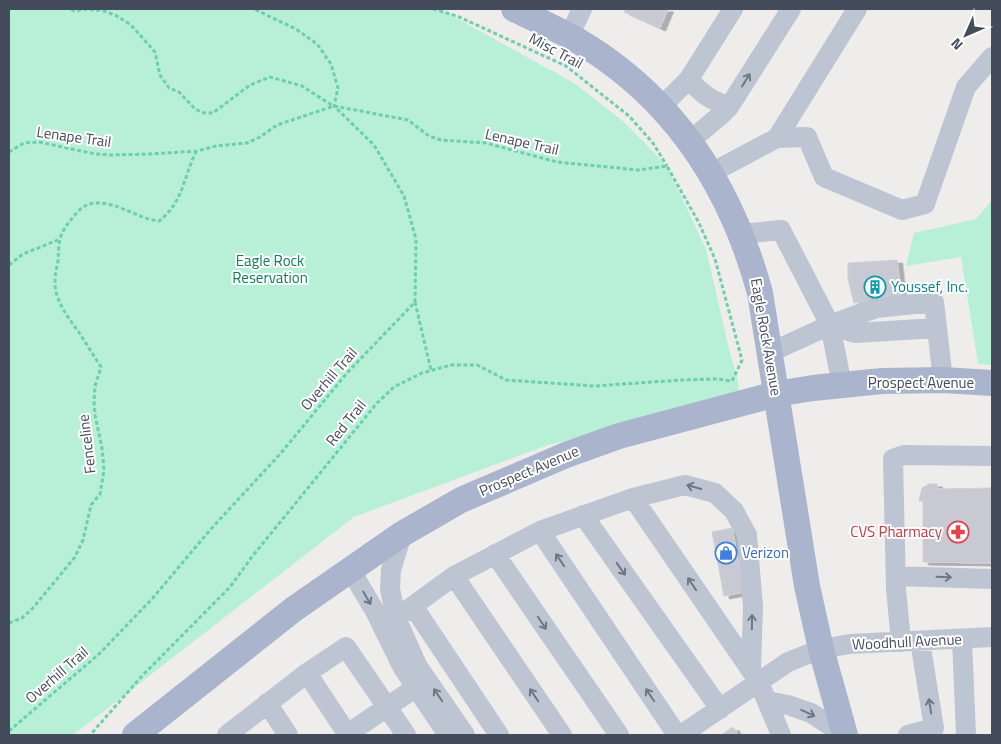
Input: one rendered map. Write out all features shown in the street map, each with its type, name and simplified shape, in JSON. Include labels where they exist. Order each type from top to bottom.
[{"type":"main road","name":"Eagle Rock Avenue","points":[[519,10],[569,36],[621,70],[661,107],[690,141],[712,173],[732,213],[752,265],[760,293],[807,586],[821,649],[845,735]]},
{"type":"main road","name":"Prospect Avenue","points":[[135,735],[294,609],[402,534],[461,500],[566,455],[619,436],[776,394],[882,381],[943,380],[992,383]]},
{"type":"street","points":[[569,36],[582,9]]},
{"type":"street","points":[[661,107],[689,79],[733,9]]},
{"type":"street","points":[[690,141],[724,114],[791,9]]},
{"type":"street","points":[[777,138],[857,9]]},
{"type":"street","points":[[712,173],[777,138],[807,137],[824,177],[902,210],[925,204],[966,87],[992,57]]},
{"type":"street","points":[[689,79],[699,92],[707,98],[729,107]]},
{"type":"street","points":[[741,234],[781,230],[830,325],[842,385]]},
{"type":"street","points":[[769,353],[830,325],[876,308],[934,302],[943,380]]},
{"type":"street","points":[[908,735],[934,728],[896,576],[893,459],[904,455],[992,456]]},
{"type":"street","points":[[390,623],[454,576],[540,531],[633,498],[685,484],[715,493],[734,511],[747,536],[753,606],[755,676]]},
{"type":"street","points":[[633,498],[755,676],[768,701],[781,735]]},
{"type":"street","points":[[583,515],[720,709]]},
{"type":"street","points":[[540,531],[677,735]]},
{"type":"street","points":[[402,534],[391,570],[390,623],[403,668],[448,735]]},
{"type":"street","points":[[495,554],[619,735]]},
{"type":"street","points":[[350,569],[390,623],[465,735]]},
{"type":"street","points":[[896,576],[913,575],[992,579]]},
{"type":"street","points":[[454,576],[562,735]]},
{"type":"street","points":[[413,606],[499,735]]},
{"type":"street","name":"Woodhull Avenue","points":[[681,735],[720,709],[755,676],[821,649],[850,644],[992,638]]},
{"type":"street","points":[[962,639],[966,735]]},
{"type":"street","points":[[229,735],[266,703],[346,647],[406,735]]},
{"type":"street","points":[[307,673],[347,735],[415,688]]},
{"type":"street","points":[[768,701],[788,705],[811,713],[845,735]]},
{"type":"street","points":[[266,703],[288,735]]},
{"type":"path","points":[[71,9],[74,11],[85,9],[104,11],[118,16],[131,25],[155,52],[160,75],[169,88],[179,92],[195,109],[204,114],[213,112],[250,85],[270,77],[302,86],[334,106],[374,145],[404,196],[416,239],[415,302],[430,370]]},
{"type":"path","points":[[254,9],[296,29],[317,44],[331,64],[338,88],[334,106]]},
{"type":"path","name":"Misc Trail","points":[[433,9],[457,16],[566,66],[629,116],[653,143],[667,166]]},
{"type":"path","name":"Lenape Trail","points":[[9,152],[24,143],[33,142],[109,155],[197,151],[216,146],[247,143],[260,137],[277,125],[334,106],[408,120],[429,136],[441,140],[486,143],[557,162],[638,170],[667,166]]},
{"type":"path","points":[[9,265],[23,254],[58,240],[73,218],[88,204],[111,205],[151,220],[159,221],[173,209],[197,151]]},
{"type":"path","name":"Red Trail","points":[[90,735],[143,674],[230,587],[251,558],[377,403],[394,387],[430,370],[451,365],[477,365],[506,380],[595,386],[681,380],[717,379],[732,381],[742,360],[714,259],[699,223],[667,166]]},
{"type":"path","name":"Fenceline","points":[[9,623],[22,618],[33,608],[75,557],[83,540],[92,505],[100,494],[103,483],[102,448],[94,401],[95,386],[101,367],[67,316],[59,300],[54,280],[58,263],[58,240]]},
{"type":"path","name":"Overhill Trail","points":[[9,731],[99,654],[152,599],[210,530],[281,453],[347,373],[415,302]]},
{"type":"green space","name":"Eagle Rock Reservation","points":[[9,9],[440,9],[574,83],[624,122],[667,166],[706,249],[737,377],[741,403],[548,445],[354,517],[73,735],[9,735]]},
{"type":"green space","points":[[992,200],[992,365],[978,364],[961,257],[906,266],[914,233],[976,219]]},
{"type":"building","points":[[626,9],[668,9],[660,28],[624,12]]},
{"type":"building","name":"Youssef, Inc.","points":[[897,260],[901,296],[854,303],[848,279],[848,263]]},
{"type":"building","name":"CVS Pharmacy","points":[[929,484],[937,484],[937,489],[992,488],[992,563],[923,562],[923,501],[919,501],[922,488]]},
{"type":"building","name":"Verizon","points":[[732,528],[744,592],[724,596],[712,532]]},
{"type":"building","points":[[733,727],[738,735],[721,735]]},
{"type":"place","name":"Youssef, Inc.","points":[[875,287]]},
{"type":"place","name":"CVS Pharmacy","points":[[958,532]]},
{"type":"place","name":"Verizon","points":[[726,553]]}]
